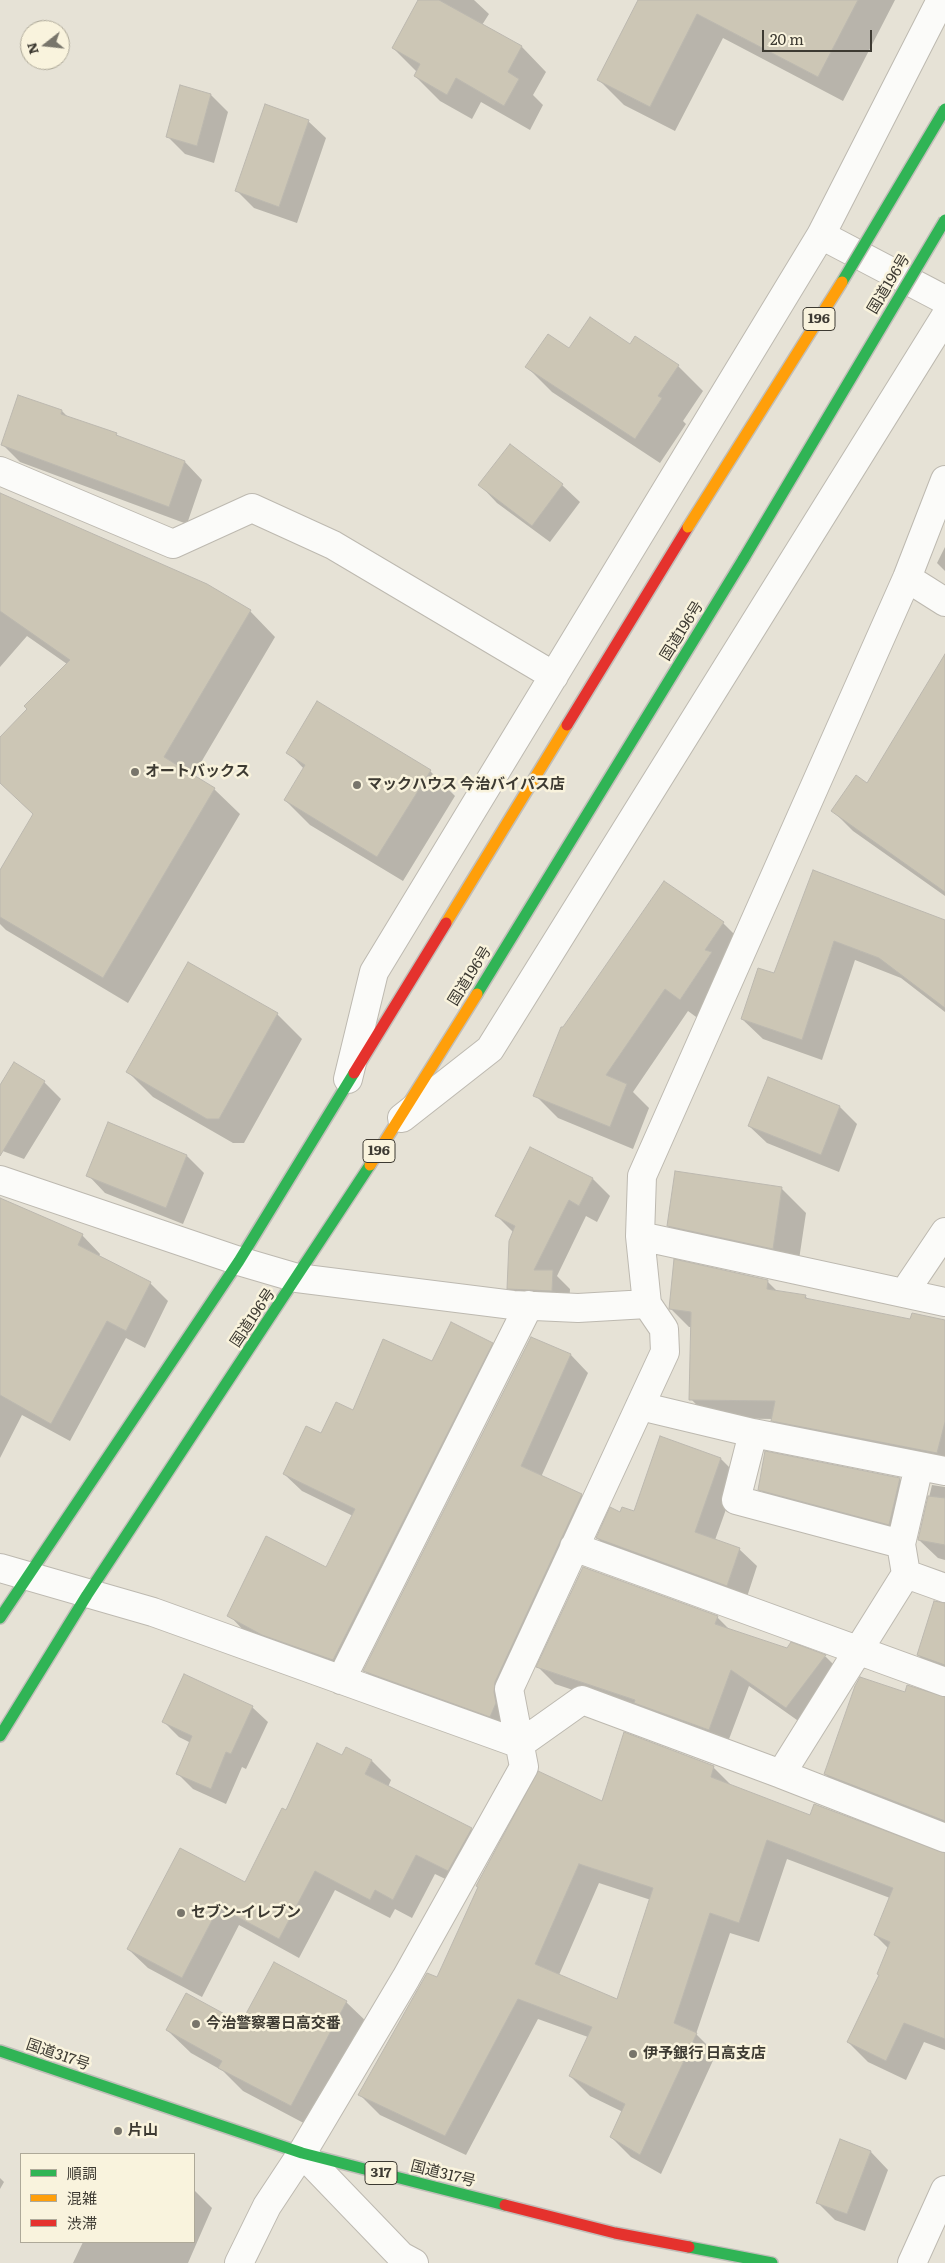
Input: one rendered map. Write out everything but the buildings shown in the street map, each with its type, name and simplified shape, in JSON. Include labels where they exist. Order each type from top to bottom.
[{"type":"highway","name":"196","points":[[0,1618],[239,1261],[688,528],[832,298],[945,109]]},
{"type":"highway","name":"国道196号","points":[[0,1736],[88,1595],[399,1121],[744,558],[945,220]]},
{"type":"highway","name":"国道317号","points":[[0,2051],[302,2153],[614,2234],[772,2263]]},
{"type":"street","points":[[345,1090],[374,972],[821,235],[941,0]]},
{"type":"street","points":[[821,235],[945,300]]},
{"type":"street","points":[[399,1121],[490,1049],[945,317]]},
{"type":"street","points":[[0,471],[173,544],[252,508],[333,545],[554,676]]},
{"type":"street","points":[[239,2263],[267,2206],[302,2153],[406,1978],[524,1767],[509,1689],[665,1352],[664,1329],[647,1304],[640,1236],[642,1176],[907,578],[945,480]]},
{"type":"street","points":[[907,578],[945,602]]},
{"type":"street","points":[[0,1180],[239,1261],[297,1278],[529,1305],[578,1308],[647,1304]]},
{"type":"street","points":[[904,1293],[945,1232]]},
{"type":"street","points":[[640,1236],[945,1302]]},
{"type":"street","points":[[341,1680],[529,1305]]},
{"type":"street","points":[[640,1406],[752,1433],[932,1469],[901,1544],[906,1574],[781,1774]]},
{"type":"street","points":[[752,1433],[736,1500],[901,1544]]},
{"type":"street","points":[[574,1547],[858,1652],[945,1682]]},
{"type":"street","points":[[0,1568],[88,1595],[153,1612],[520,1744]]},
{"type":"street","points":[[906,1574],[945,1588]]},
{"type":"street","points":[[520,1744],[582,1700],[781,1774],[945,1838]]},
{"type":"street","points":[[302,2153],[401,2256],[414,2263]]},
{"type":"street","points":[[912,2263],[945,2190]]},
{"type":"traffic: fast","points":[[842,282],[945,109]]},
{"type":"traffic: fast","points":[[744,558],[945,220]]},
{"type":"traffic: fast","points":[[477,994],[744,558]]},
{"type":"traffic: fast","points":[[0,1618],[239,1261],[354,1073]]},
{"type":"traffic: fast","points":[[0,1736],[87,1595],[370,1165]]},
{"type":"traffic: fast","points":[[0,2051],[302,2153],[505,2205]]},
{"type":"traffic: fast","points":[[689,2247],[772,2263]]},
{"type":"traffic: slow","points":[[688,527],[842,282]]},
{"type":"traffic: slow","points":[[446,923],[567,725]]},
{"type":"traffic: slow","points":[[370,1165],[477,994]]},
{"type":"traffic: jam","points":[[567,725],[688,527]]},
{"type":"traffic: jam","points":[[354,1073],[446,923]]},
{"type":"traffic: jam","points":[[505,2205],[615,2233],[689,2247]]},
{"type":"place","name":"オートバックス","points":[[135,772]]},
{"type":"place","name":"マックハウス 今治バイパス店","points":[[357,785]]},
{"type":"place","name":"セブン-イレブン","points":[[181,1913]]},
{"type":"place","name":"今治警察署日高交番","points":[[196,2024]]},
{"type":"place","name":"伊予銀行 日高支店","points":[[633,2054]]},
{"type":"place","name":"片山","points":[[118,2131]]}]
